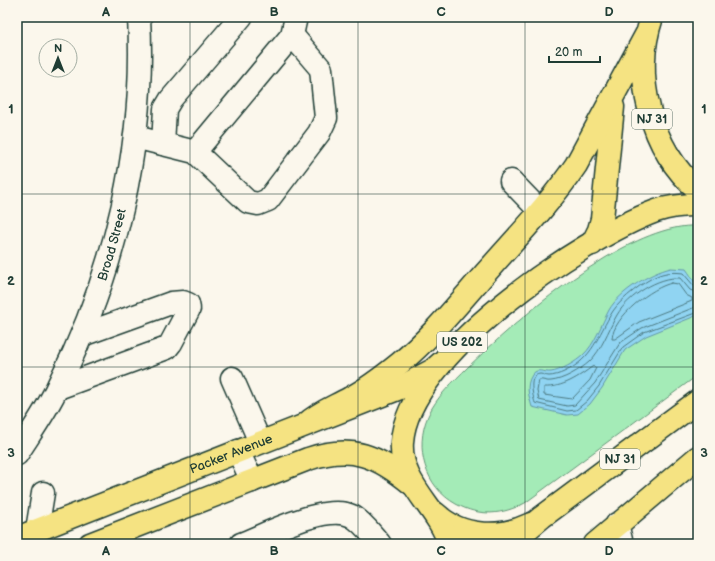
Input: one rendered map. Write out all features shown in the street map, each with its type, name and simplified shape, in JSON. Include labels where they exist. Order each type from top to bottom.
[{"type":"main road","name":"NJ 31","points":[[592,244],[599,230],[602,219],[608,152],[616,92],[649,26]]},
{"type":"main road","name":"NJ 31","points":[[649,26],[644,69],[647,103],[664,147],[677,169],[698,190]]},
{"type":"main road","points":[[306,424],[316,414],[350,398],[401,362],[435,329],[540,211],[576,165],[616,92]]},
{"type":"main road","name":"US 202","points":[[449,544],[441,524],[412,484],[402,455],[404,424],[416,396],[441,363],[488,319],[535,280],[592,244],[657,211],[684,205],[698,206]]},
{"type":"main road","name":"Packer Avenue","points":[[17,538],[400,388],[433,370],[441,363]]},
{"type":"main road","name":"NJ 31","points":[[514,544],[523,533],[542,517],[698,401]]},
{"type":"main road","points":[[658,431],[698,415]]},
{"type":"main road","points":[[102,542],[320,455],[350,452],[360,454],[380,461],[412,484]]},
{"type":"main road","points":[[595,544],[619,534],[698,457]]},
{"type":"main road","points":[[428,507],[450,525],[463,530],[488,534],[500,534],[522,529],[542,517]]},
{"type":"street","name":"Broad Street","points":[[17,454],[58,388],[82,335],[102,277],[118,222],[132,164],[135,137],[140,38],[139,17]]},
{"type":"street","points":[[163,144],[166,109],[171,100],[241,17]]},
{"type":"street","points":[[135,137],[195,152],[248,202],[258,204],[268,200],[319,133],[326,118],[321,69],[294,26],[195,152]]},
{"type":"street","points":[[511,181],[540,211]]},
{"type":"street","points":[[58,388],[167,348],[189,309],[188,304],[183,302],[171,303],[82,335]]},
{"type":"street","points":[[232,378],[260,442]]},
{"type":"street","points":[[238,451],[252,481]]},
{"type":"street","points":[[37,530],[43,493]]},
{"type":"street","points":[[241,544],[316,515],[336,513],[352,516],[380,544]]},
{"type":"green space","points":[[686,226],[698,226],[698,375],[525,503],[508,510],[482,513],[465,508],[445,497],[437,488],[425,466],[422,441],[424,428],[431,409],[451,384],[517,323],[551,295],[586,270],[615,252],[662,231]]},
{"type":"water","points":[[671,268],[686,269],[694,281],[698,295],[698,315],[646,336],[625,350],[602,388],[590,404],[578,414],[567,415],[532,407],[528,387],[532,375],[536,371],[548,372],[559,370],[580,358],[591,345],[609,310],[620,296],[645,278]]}]
